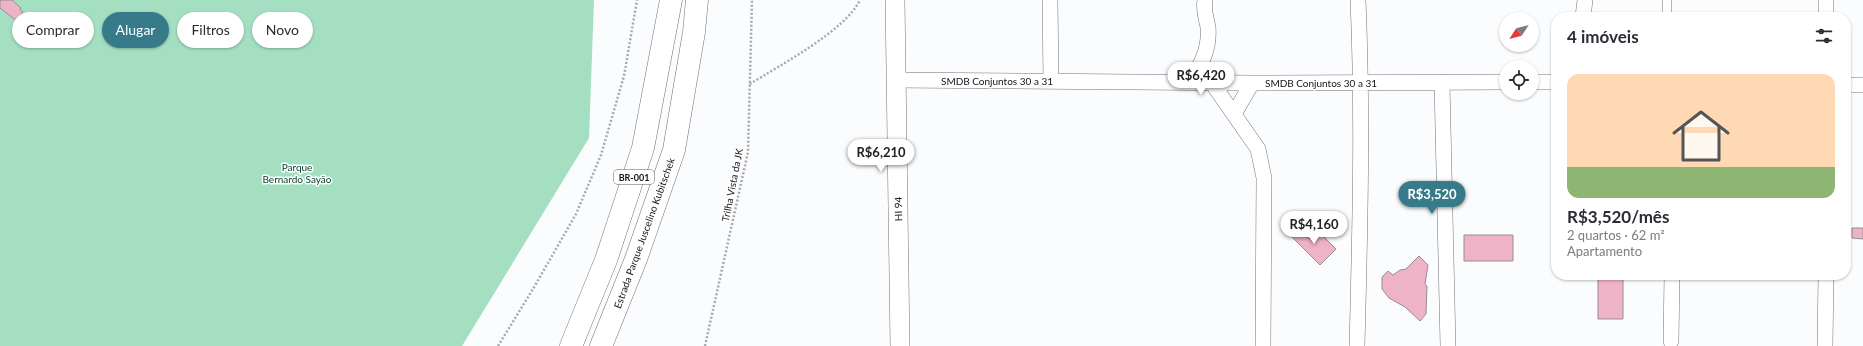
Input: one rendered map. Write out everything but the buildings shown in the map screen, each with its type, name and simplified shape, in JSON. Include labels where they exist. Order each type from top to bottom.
[{"type":"highway","name":"BR-001","points":[[571,346],[606,260],[643,148],[671,0]]},
{"type":"highway","name":"Estrada Parque Juscelino Kubitschek","points":[[601,346],[636,259],[674,150],[698,0]]},
{"type":"street","name":"HI 94","points":[[895,0],[900,346]]},
{"type":"street","points":[[1050,0],[1051,81]]},
{"type":"street","points":[[1190,82],[1202,63],[1207,44],[1208,27],[1203,10],[1205,0]]},
{"type":"street","points":[[1357,346],[1362,84],[1358,0]]},
{"type":"street","points":[[1584,12],[1585,0]]},
{"type":"street","points":[[1826,0],[1826,12]]},
{"type":"street","name":"SMDB Conjuntos 30 a 31","points":[[895,80],[1362,84],[1499,82]]},
{"type":"street","points":[[1212,82],[1258,149],[1264,178],[1263,346]]},
{"type":"street","points":[[1539,82],[1551,82]]},
{"type":"street","points":[[1234,114],[1252,83]]},
{"type":"street","points":[[1442,83],[1448,346]]},
{"type":"street","points":[[1851,84],[1863,85]]},
{"type":"street","points":[[1671,341],[1672,280]]},
{"type":"street","points":[[1825,346],[1826,280]]},
{"type":"lane","points":[[1667,0],[1667,12]]},
{"type":"path","points":[[498,346],[576,214],[601,155],[624,76],[637,0]]},
{"type":"path","name":"Trilha Vista da JK","points":[[705,346],[748,152],[752,0]]},
{"type":"path","points":[[750,84],[819,41],[855,10],[860,0]]},
{"type":"green space","name":"Parque Bernardo Sayão","points":[[0,0],[594,0],[589,138],[462,346],[0,346]]}]
